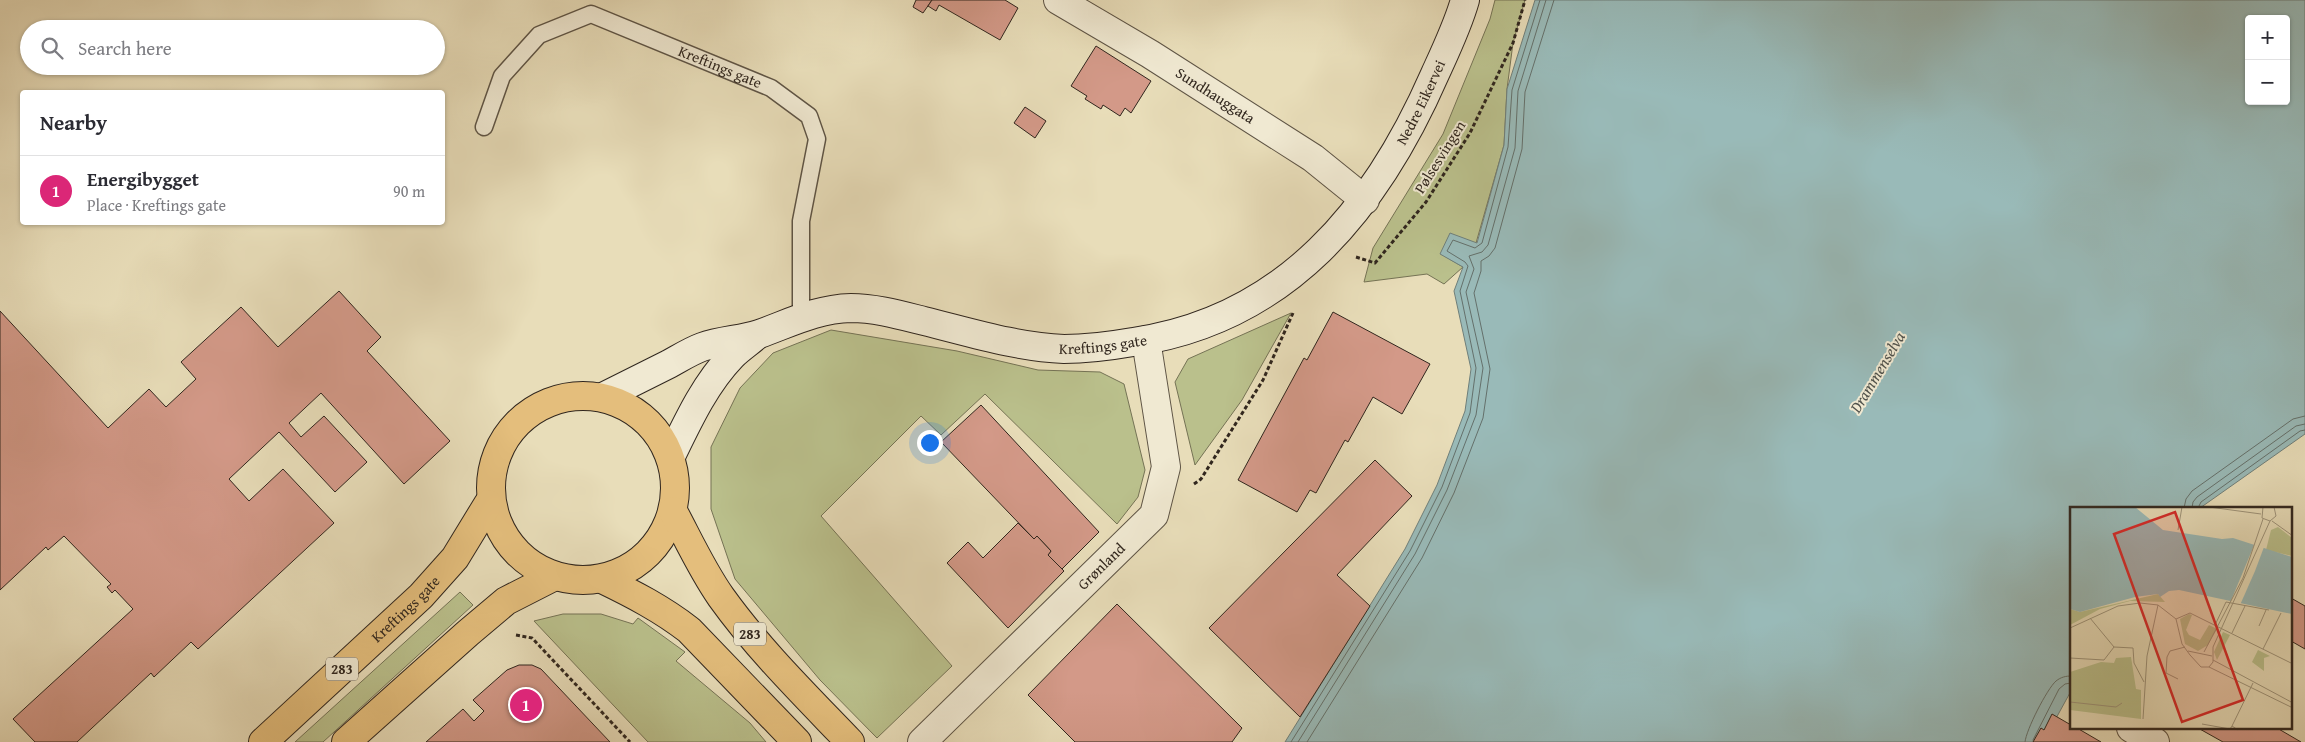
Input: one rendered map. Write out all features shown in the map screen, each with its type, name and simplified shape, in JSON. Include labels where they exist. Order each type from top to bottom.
[{"type":"main road","name":"Sundhauggata","points":[[1058,0],[1150,54],[1313,158],[1364,200]]},
{"type":"main road","name":"Nedre Eikervei","points":[[1364,200],[1393,157],[1422,103],[1465,0]]},
{"type":"main road","name":"Kreftings gate","points":[[603,397],[702,347],[758,334],[801,316],[849,308],[874,309],[998,339],[1062,349],[1092,348],[1146,340],[1189,330],[1254,300],[1291,276],[1348,221],[1364,200]]},
{"type":"main road","name":"Kreftings gate","points":[[671,456],[692,414],[710,385],[732,356],[758,334]]},
{"type":"main road","name":"Grønland","points":[[927,740],[1154,515],[1166,467],[1146,340]]},
{"type":"main road","name":"283","points":[[572,396],[603,397],[638,413],[659,433],[671,456],[676,479],[673,511],[655,544],[636,564],[602,579],[579,580],[555,576],[529,564],[510,547],[498,530],[488,504],[492,476],[500,447],[518,422],[543,405],[572,396]]},
{"type":"main road","name":"Kreftings gate","points":[[262,742],[421,596],[455,558],[488,504]]},
{"type":"main road","name":"283","points":[[673,511],[708,576],[737,619],[775,664],[850,742]]},
{"type":"main road","points":[[346,742],[506,601],[555,576]]},
{"type":"main road","name":"283","points":[[602,579],[650,604],[689,630],[797,742]]},
{"type":"main road","points":[[2134,730],[2155,742]]},
{"type":"lane","name":"Kreftings gate","points":[[484,127],[502,76],[539,35],[591,14],[771,88],[809,116],[817,139],[801,221],[801,316]]},
{"type":"path","name":"Pølsesvingen","points":[[1323,247],[1376,264],[1426,202],[1470,132],[1513,43],[1526,0]]},
{"type":"path","points":[[1193,485],[1201,479],[1263,380],[1295,309]]},
{"type":"path","points":[[517,634],[532,638],[630,742]]},
{"type":"green space","points":[[1495,0],[1525,0],[1513,43],[1507,89],[1504,145],[1476,243],[1441,254],[1463,267],[1444,284],[1427,274],[1364,282],[1373,248],[1443,134],[1490,19]]},
{"type":"green space","points":[[1291,313],[1242,400],[1195,465],[1175,382],[1188,359]]},
{"type":"green space","points":[[831,330],[957,351],[1038,370],[1100,372],[1124,384],[1145,470],[1138,497],[1117,524],[985,394],[941,435],[921,416],[821,516],[952,666],[877,738],[820,680],[735,579],[711,509],[711,447],[740,388],[773,353]]},
{"type":"green space","points":[[460,592],[473,605],[323,742],[295,742]]},
{"type":"green space","points":[[563,614],[601,614],[633,624],[638,618],[685,652],[676,661],[750,723],[766,742],[648,742],[534,621]]},
{"type":"water","name":"Drammenselva","points":[[1535,0],[2305,0],[2305,434],[2201,507],[2070,507],[2070,693],[2043,742],[1285,742],[1405,549],[1437,485],[1465,411],[1471,369],[1454,291],[1463,267],[1440,254],[1450,233],[1477,243],[1504,145],[1507,89]]},
{"type":"building","points":[[916,0],[932,0],[923,13],[913,7]]},
{"type":"building","points":[[932,0],[1005,0],[1018,8],[1000,40],[939,5],[936,11],[928,6]]},
{"type":"building","points":[[1096,46],[1151,81],[1131,113],[1125,108],[1120,116],[1103,105],[1101,109],[1085,99],[1087,96],[1071,86]]},
{"type":"building","points":[[1025,107],[1046,121],[1035,138],[1014,123]]},
{"type":"building","points":[[339,291],[381,337],[367,351],[450,441],[404,484],[321,393],[289,423],[301,437],[324,416],[367,462],[335,492],[279,432],[229,479],[249,501],[283,469],[334,523],[198,649],[191,642],[154,677],[151,673],[77,742],[35,742],[13,719],[133,609],[115,590],[112,593],[107,587],[111,584],[64,536],[48,550],[46,547],[0,590],[0,311],[108,428],[149,389],[166,407],[196,379],[181,362],[241,307],[278,347]]},
{"type":"building","points":[[1333,312],[1430,364],[1402,414],[1373,397],[1348,442],[1345,440],[1316,493],[1310,490],[1297,512],[1238,480],[1304,358],[1307,360]]},
{"type":"building","points":[[981,405],[1099,532],[1062,569],[1048,555],[1051,551],[1037,536],[1034,539],[941,442]]},
{"type":"building","points":[[1375,460],[1412,496],[1337,575],[1370,606],[1300,717],[1209,628]]},
{"type":"building","points":[[1018,523],[1034,539],[1037,536],[1051,551],[1048,555],[1064,571],[1008,628],[947,563],[968,542],[983,558]]},
{"type":"building","points":[[2292,599],[2305,606],[2305,649],[2292,642]]},
{"type":"building","points":[[1117,604],[1242,728],[1232,742],[1075,742],[1028,695]]},
{"type":"building","points":[[519,665],[532,665],[541,669],[610,742],[426,742],[463,709],[474,721],[484,711],[473,700],[507,670]]},
{"type":"building","points":[[2052,714],[2070,724],[2070,730],[2080,730],[2101,742],[2033,742],[2041,728],[2044,730]]},
{"type":"building","points":[[2202,730],[2280,730],[2301,742],[2223,742]]},
{"type":"place","name":"Energibygget","points":[[526,705]]}]
